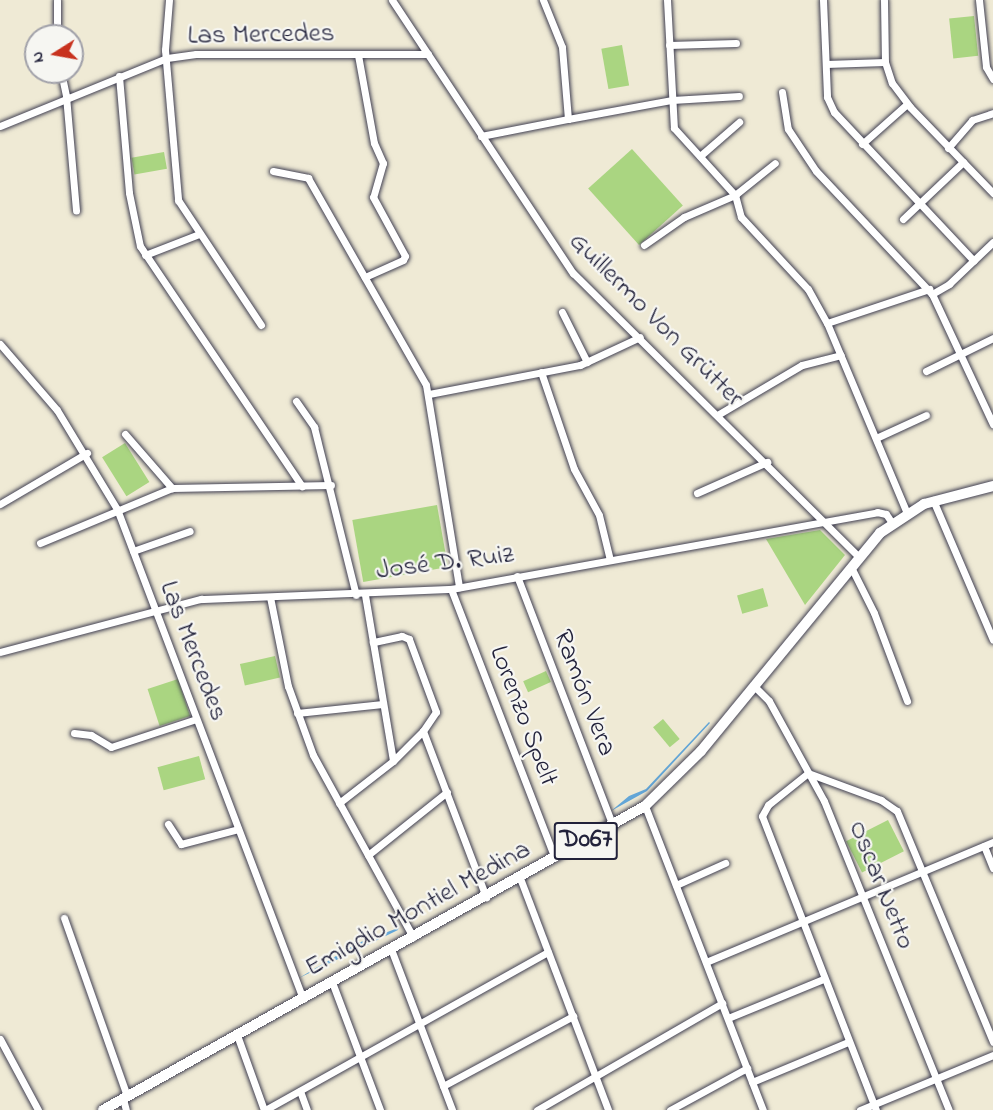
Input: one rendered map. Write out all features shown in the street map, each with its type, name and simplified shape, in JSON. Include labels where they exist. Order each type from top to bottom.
[{"type":"main road","name":"Emigdio Montiel Medina","points":[[103,1110],[645,806],[680,775],[859,557],[892,523],[933,500],[993,486]]},
{"type":"street","points":[[57,0],[57,24]]},
{"type":"street","points":[[169,0],[167,58],[175,188],[183,211],[261,325]]},
{"type":"street","name":"Guillermo Von Grütter","points":[[392,0],[573,273],[719,414],[859,557]]},
{"type":"street","points":[[543,0],[562,47],[568,119]]},
{"type":"street","points":[[667,0],[674,128],[735,195],[740,205],[739,215],[808,289],[827,323],[907,513]]},
{"type":"street","points":[[823,0],[829,104],[862,144],[974,261]]},
{"type":"street","points":[[884,0],[885,62],[892,83],[907,104],[993,194]]},
{"type":"street","points":[[979,0],[993,79]]},
{"type":"street","points":[[669,45],[736,43]]},
{"type":"street","name":"Las Mercedes","points":[[0,126],[66,96],[167,58],[196,54],[428,54]]},
{"type":"street","points":[[358,55],[374,143],[383,163],[373,196],[405,256],[404,260],[365,277]]},
{"type":"street","points":[[826,64],[885,62]]},
{"type":"street","points":[[119,76],[129,193],[137,239],[302,486]]},
{"type":"street","points":[[64,84],[76,212]]},
{"type":"street","points":[[782,92],[788,129],[816,171],[930,292],[991,413],[993,424]]},
{"type":"street","points":[[481,136],[672,100],[739,96]]},
{"type":"street","points":[[862,144],[907,104]]},
{"type":"street","points":[[948,148],[972,120],[993,113]]},
{"type":"street","points":[[700,156],[739,122]]},
{"type":"street","points":[[903,219],[963,162]]},
{"type":"street","points":[[644,245],[684,217],[735,195],[775,163]]},
{"type":"street","points":[[273,171],[308,178],[429,394],[459,587]]},
{"type":"street","points":[[146,255],[199,234]]},
{"type":"street","points":[[827,323],[930,292],[974,261],[993,242]]},
{"type":"street","points":[[562,312],[587,362]]},
{"type":"street","points":[[429,394],[587,362],[640,337]]},
{"type":"street","points":[[926,371],[993,338]]},
{"type":"street","name":"Las Mercedes","points":[[0,344],[57,410],[87,453],[117,509],[303,999]]},
{"type":"street","points":[[719,414],[802,365],[841,355]]},
{"type":"street","points":[[541,372],[574,469],[599,515],[610,560]]},
{"type":"street","points":[[296,401],[314,427],[331,485],[356,595]]},
{"type":"street","points":[[876,438],[926,415]]},
{"type":"street","points":[[125,434],[172,488]]},
{"type":"street","points":[[0,504],[87,453]]},
{"type":"street","points":[[697,493],[767,462]]},
{"type":"street","points":[[40,543],[172,488],[331,485]]},
{"type":"street","points":[[933,500],[993,640]]},
{"type":"street","name":"José D. Ruiz","points":[[3,651],[201,599],[365,595],[451,589],[877,512],[886,514],[892,523]]},
{"type":"street","points":[[133,551],[190,531]]},
{"type":"street","points":[[851,567],[874,613],[907,701]]},
{"type":"street","name":"Ramón Vera","points":[[516,576],[613,826]]},
{"type":"street","name":"Lorenzo Spelt","points":[[451,589],[555,858]]},
{"type":"street","points":[[365,595],[393,761]]},
{"type":"street","points":[[270,597],[297,713],[313,755],[413,937]]},
{"type":"street","points":[[339,803],[393,761],[423,731],[436,708],[409,639],[402,636],[373,642]]},
{"type":"street","points":[[0,641],[3,651]]},
{"type":"street","name":"Oscar Netto","points":[[754,686],[769,701],[808,773],[862,894],[949,1110]]},
{"type":"street","points":[[297,713],[383,704]]},
{"type":"street","points":[[74,733],[91,735],[111,747],[196,719]]},
{"type":"street","points":[[423,731],[486,897]]},
{"type":"street","points":[[874,1107],[762,816],[768,805],[808,773],[889,804],[902,822],[993,1042]]},
{"type":"street","points":[[368,855],[447,792]]},
{"type":"street","points":[[645,806],[763,1110]]},
{"type":"street","points":[[168,824],[181,844],[238,829]]},
{"type":"street","points":[[706,962],[801,919],[993,842]]},
{"type":"street","points":[[984,846],[993,868]]},
{"type":"street","points":[[676,885],[725,863]]},
{"type":"street","points":[[520,878],[608,1110]]},
{"type":"street","points":[[64,918],[125,1097],[126,1110]]},
{"type":"street","points":[[391,949],[452,1110]]},
{"type":"street","points":[[237,1035],[265,1110],[548,952]]},
{"type":"street","points":[[728,1018],[823,979]]},
{"type":"street","points":[[332,982],[380,1110]]},
{"type":"street","points":[[537,1110],[722,1003]]},
{"type":"street","points":[[443,1086],[573,1016]]},
{"type":"street","points":[[0,1039],[38,1110]]},
{"type":"street","points":[[752,1082],[848,1042]]},
{"type":"street","points":[[860,1110],[874,1107],[993,1055]]},
{"type":"street","points":[[670,1110],[747,1068]]},
{"type":"street","points":[[300,1091],[307,1110]]},
{"type":"green space","points":[[974,16],[978,56],[953,58],[949,19]]},
{"type":"green space","points":[[622,45],[629,85],[608,89],[601,49]]},
{"type":"green space","points":[[632,149],[683,205],[639,245],[588,188]]},
{"type":"green space","points":[[164,152],[167,169],[134,174],[132,158]]},
{"type":"green space","points":[[125,443],[149,482],[126,496],[102,457]]},
{"type":"green space","points":[[437,505],[448,567],[363,582],[352,520]]},
{"type":"green space","points":[[820,530],[845,555],[805,605],[766,539]]},
{"type":"green space","points":[[763,588],[768,606],[742,614],[737,595]]},
{"type":"green space","points":[[275,656],[280,677],[245,686],[240,664]]},
{"type":"green space","points":[[546,671],[551,682],[528,692],[523,681]]},
{"type":"green space","points":[[178,679],[190,716],[160,726],[148,689]]},
{"type":"green space","points":[[663,719],[680,739],[670,747],[653,727]]},
{"type":"green space","points":[[199,756],[205,779],[164,790],[157,767]]},
{"type":"green space","points":[[888,820],[904,851],[862,873],[846,841]]},
{"type":"water","points":[[709,722],[647,791],[611,811],[629,796],[646,789]]},
{"type":"water","points":[[400,922],[398,930],[299,978],[358,943],[398,928]]}]
